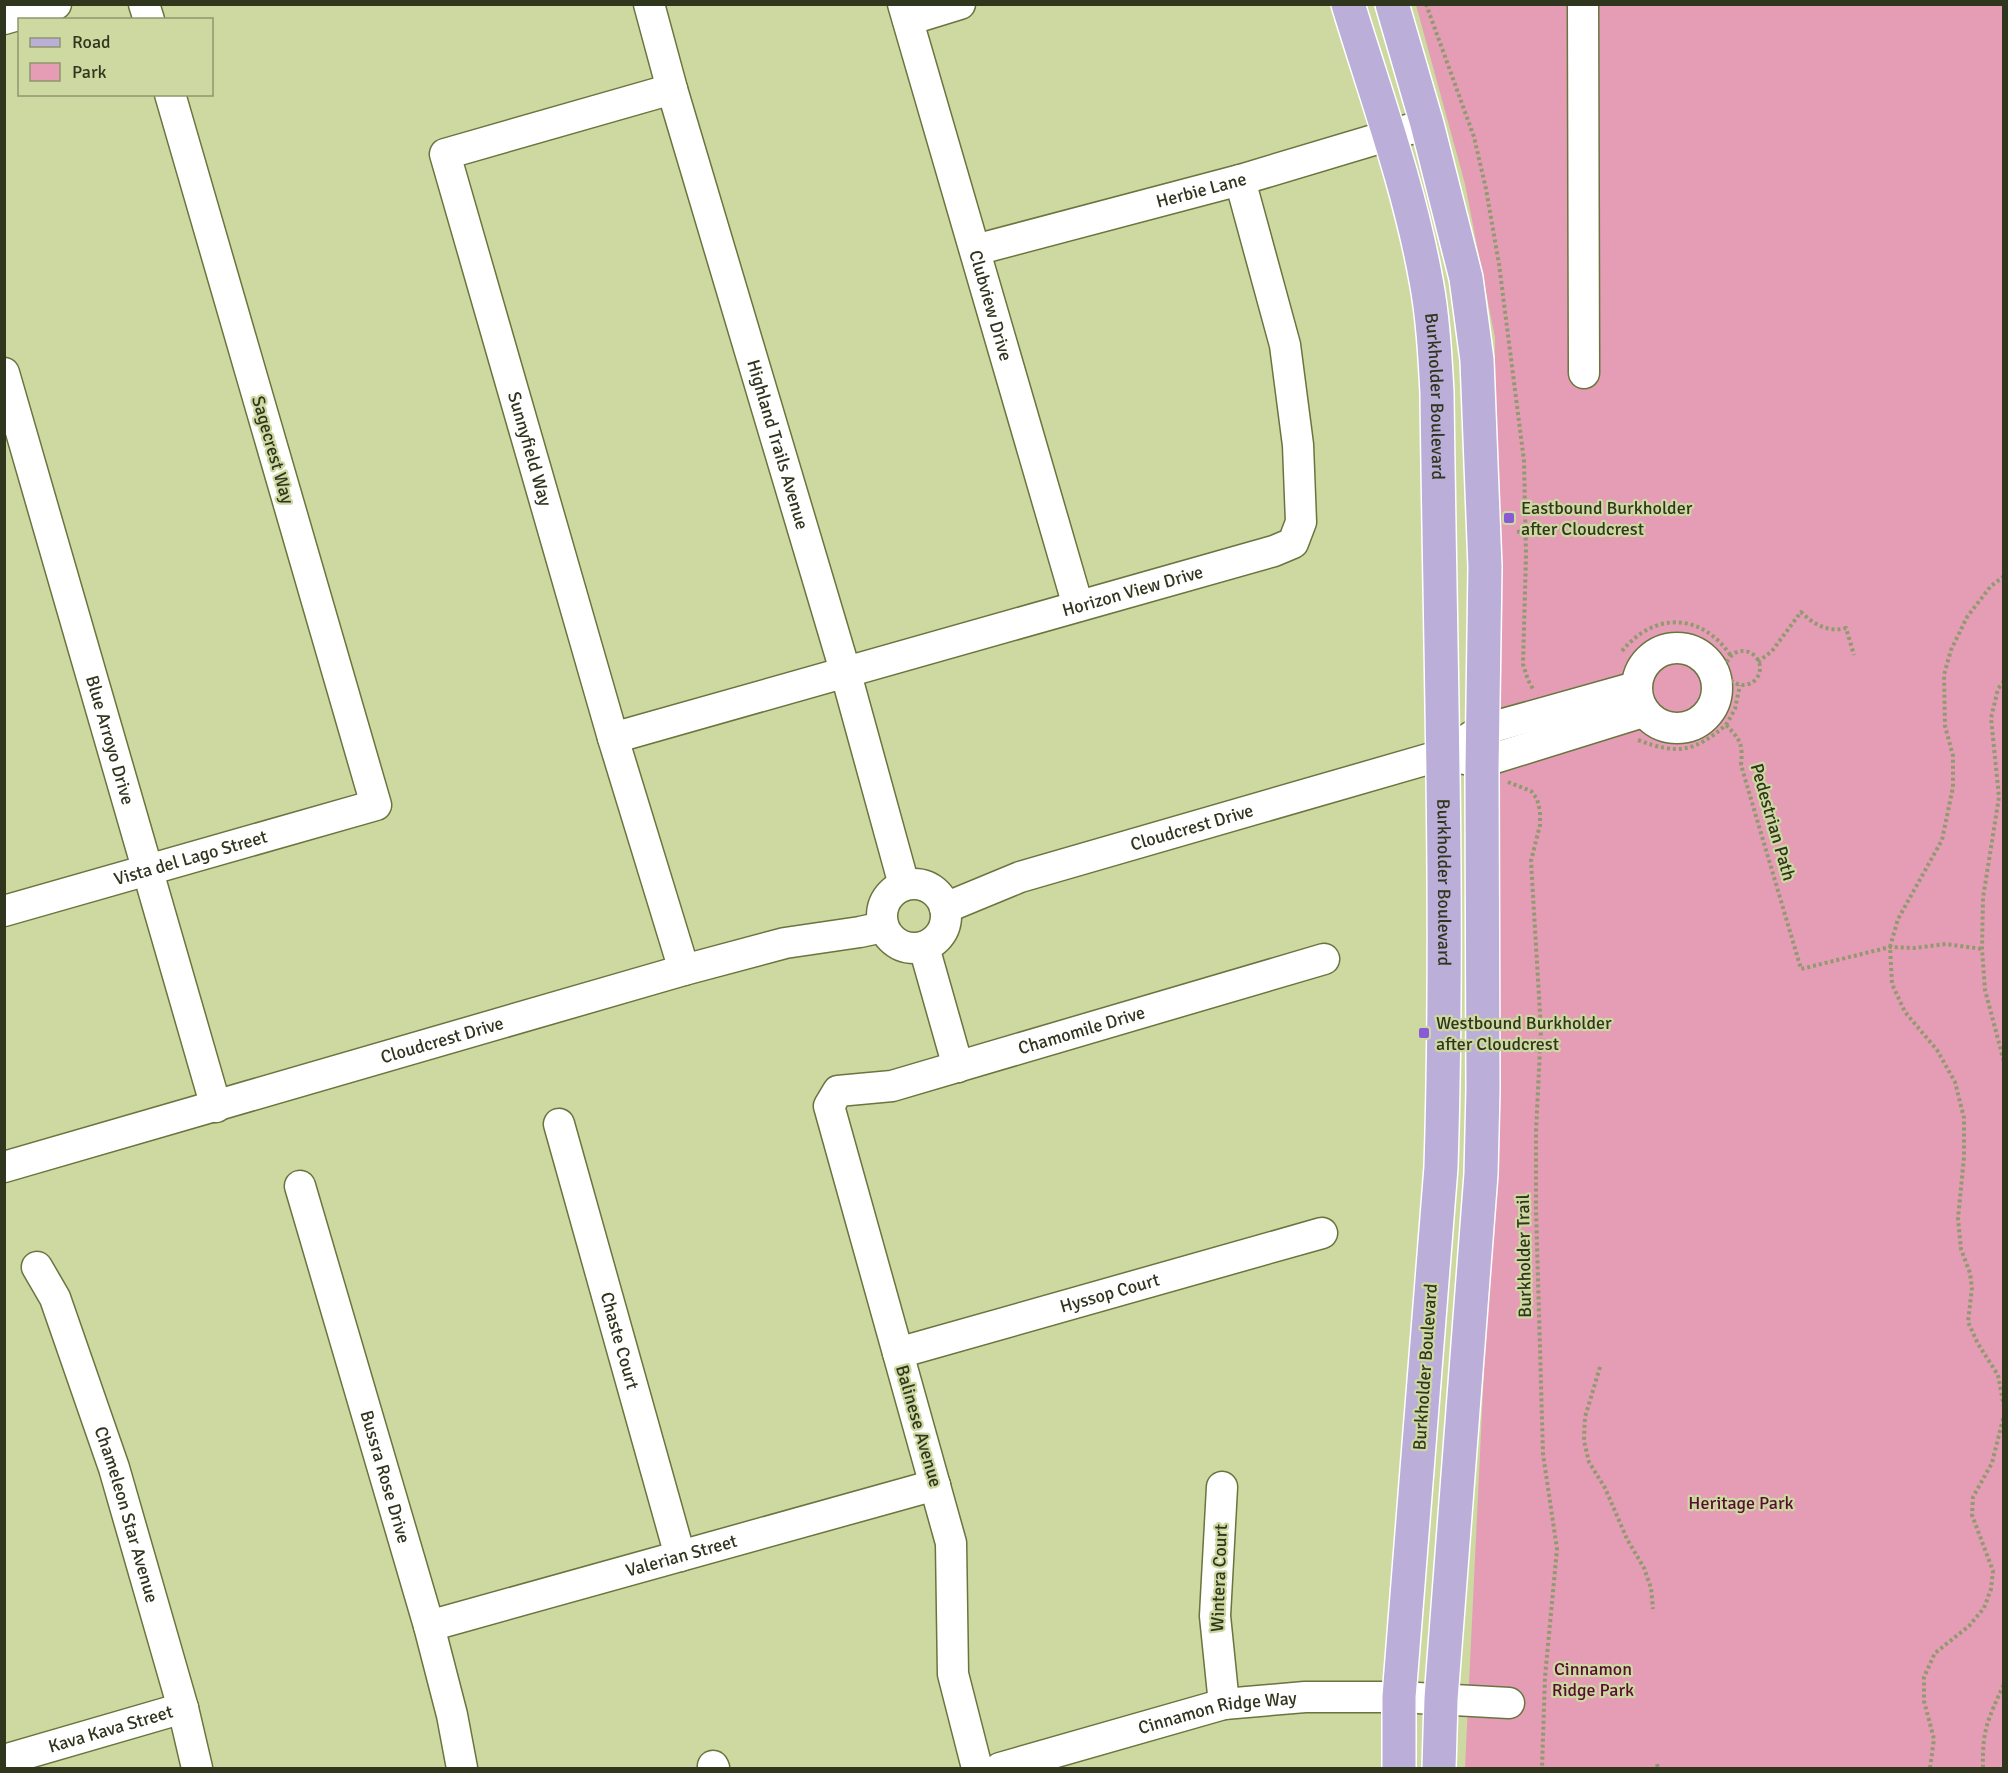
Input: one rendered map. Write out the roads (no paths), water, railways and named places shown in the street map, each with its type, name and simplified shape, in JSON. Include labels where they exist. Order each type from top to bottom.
[{"type":"main road","name":"Burkholder Boulevard","points":[[1348,4],[1415,229],[1434,338],[1437,393],[1444,1082],[1441,1167],[1399,1697],[1399,1768]]},
{"type":"main road","points":[[1392,4],[1466,278],[1477,360],[1485,567],[1490,757],[1481,1174],[1441,1699],[1439,1768]]},
{"type":"street","points":[[4,19],[56,4]]},
{"type":"street","name":"Highland Trails Avenue","points":[[649,4],[672,89],[846,674],[904,885]]},
{"type":"street","points":[[905,12],[960,4]]},
{"type":"street","points":[[1583,4],[1584,373]]},
{"type":"street","name":"Clubview Drive","points":[[905,12],[1078,606]]},
{"type":"street","name":"Sunnyfield Way","points":[[672,89],[445,154],[613,738],[684,970]]},
{"type":"street","name":"Sagecrest Way","points":[[171,96],[376,805]]},
{"type":"street","name":"Herbie Lane","points":[[975,250],[1240,180],[1426,124]]},
{"type":"street","name":"Horizon View Drive","points":[[613,738],[846,674],[1274,551],[1293,543],[1301,522],[1298,444],[1285,345],[1240,180]]},
{"type":"street","name":"Blue Arroyo Drive","points":[[4,373],[216,1107]]},
{"type":"street","name":"Cloudcrest Drive","points":[[945,908],[1020,877],[1442,755],[1490,757],[1639,712]]},
{"type":"street","name":"Vista del Lago Street","points":[[4,911],[376,805]]},
{"type":"street","points":[[917,884],[929,888],[939,896],[945,908],[946,920],[942,931],[935,941],[924,947],[908,948],[893,941],[883,927],[881,914],[885,902],[893,892],[904,885],[917,884]]},
{"type":"street","name":"Cloudcrest Drive","points":[[4,1167],[684,970],[785,943],[883,927]]},
{"type":"street","points":[[924,947],[958,1066]]},
{"type":"street","name":"Chamomile Drive","points":[[838,1091],[892,1086],[1324,959]]},
{"type":"street","name":"Balinese Avenue","points":[[838,1091],[829,1106],[951,1543],[952,1674],[977,1768]]},
{"type":"street","name":"Chaste Court","points":[[559,1124],[680,1556]]},
{"type":"street","name":"Bussra Rose Drive","points":[[300,1186],[429,1626],[452,1715],[462,1768]]},
{"type":"street","name":"Hyssop Court","points":[[898,1353],[1322,1233]]},
{"type":"street","name":"Chameleon Star Avenue","points":[[38,1267],[55,1298],[114,1468],[183,1708],[197,1768]]},
{"type":"street","name":"Valerian Street","points":[[429,1626],[935,1485]]},
{"type":"street","name":"Wintera Court","points":[[1222,1487],[1215,1616],[1224,1704]]},
{"type":"street","name":"Cinnamon Ridge Way","points":[[1000,1768],[1224,1704],[1305,1697],[1399,1697],[1509,1703]]},
{"type":"street","name":"Kava Kava Street","points":[[4,1761],[183,1708]]},
{"type":"place","name":"Eastbound Burkholder after Cloudcrest","points":[[1509,518]]},
{"type":"place","name":"Westbound Burkholder after Cloudcrest","points":[[1424,1033]]},
{"type":"park label","name":"Heritage Park","points":[[1741,1503]]},
{"type":"park label","name":"Cinnamon Ridge Park","points":[[1593,1679]]}]
